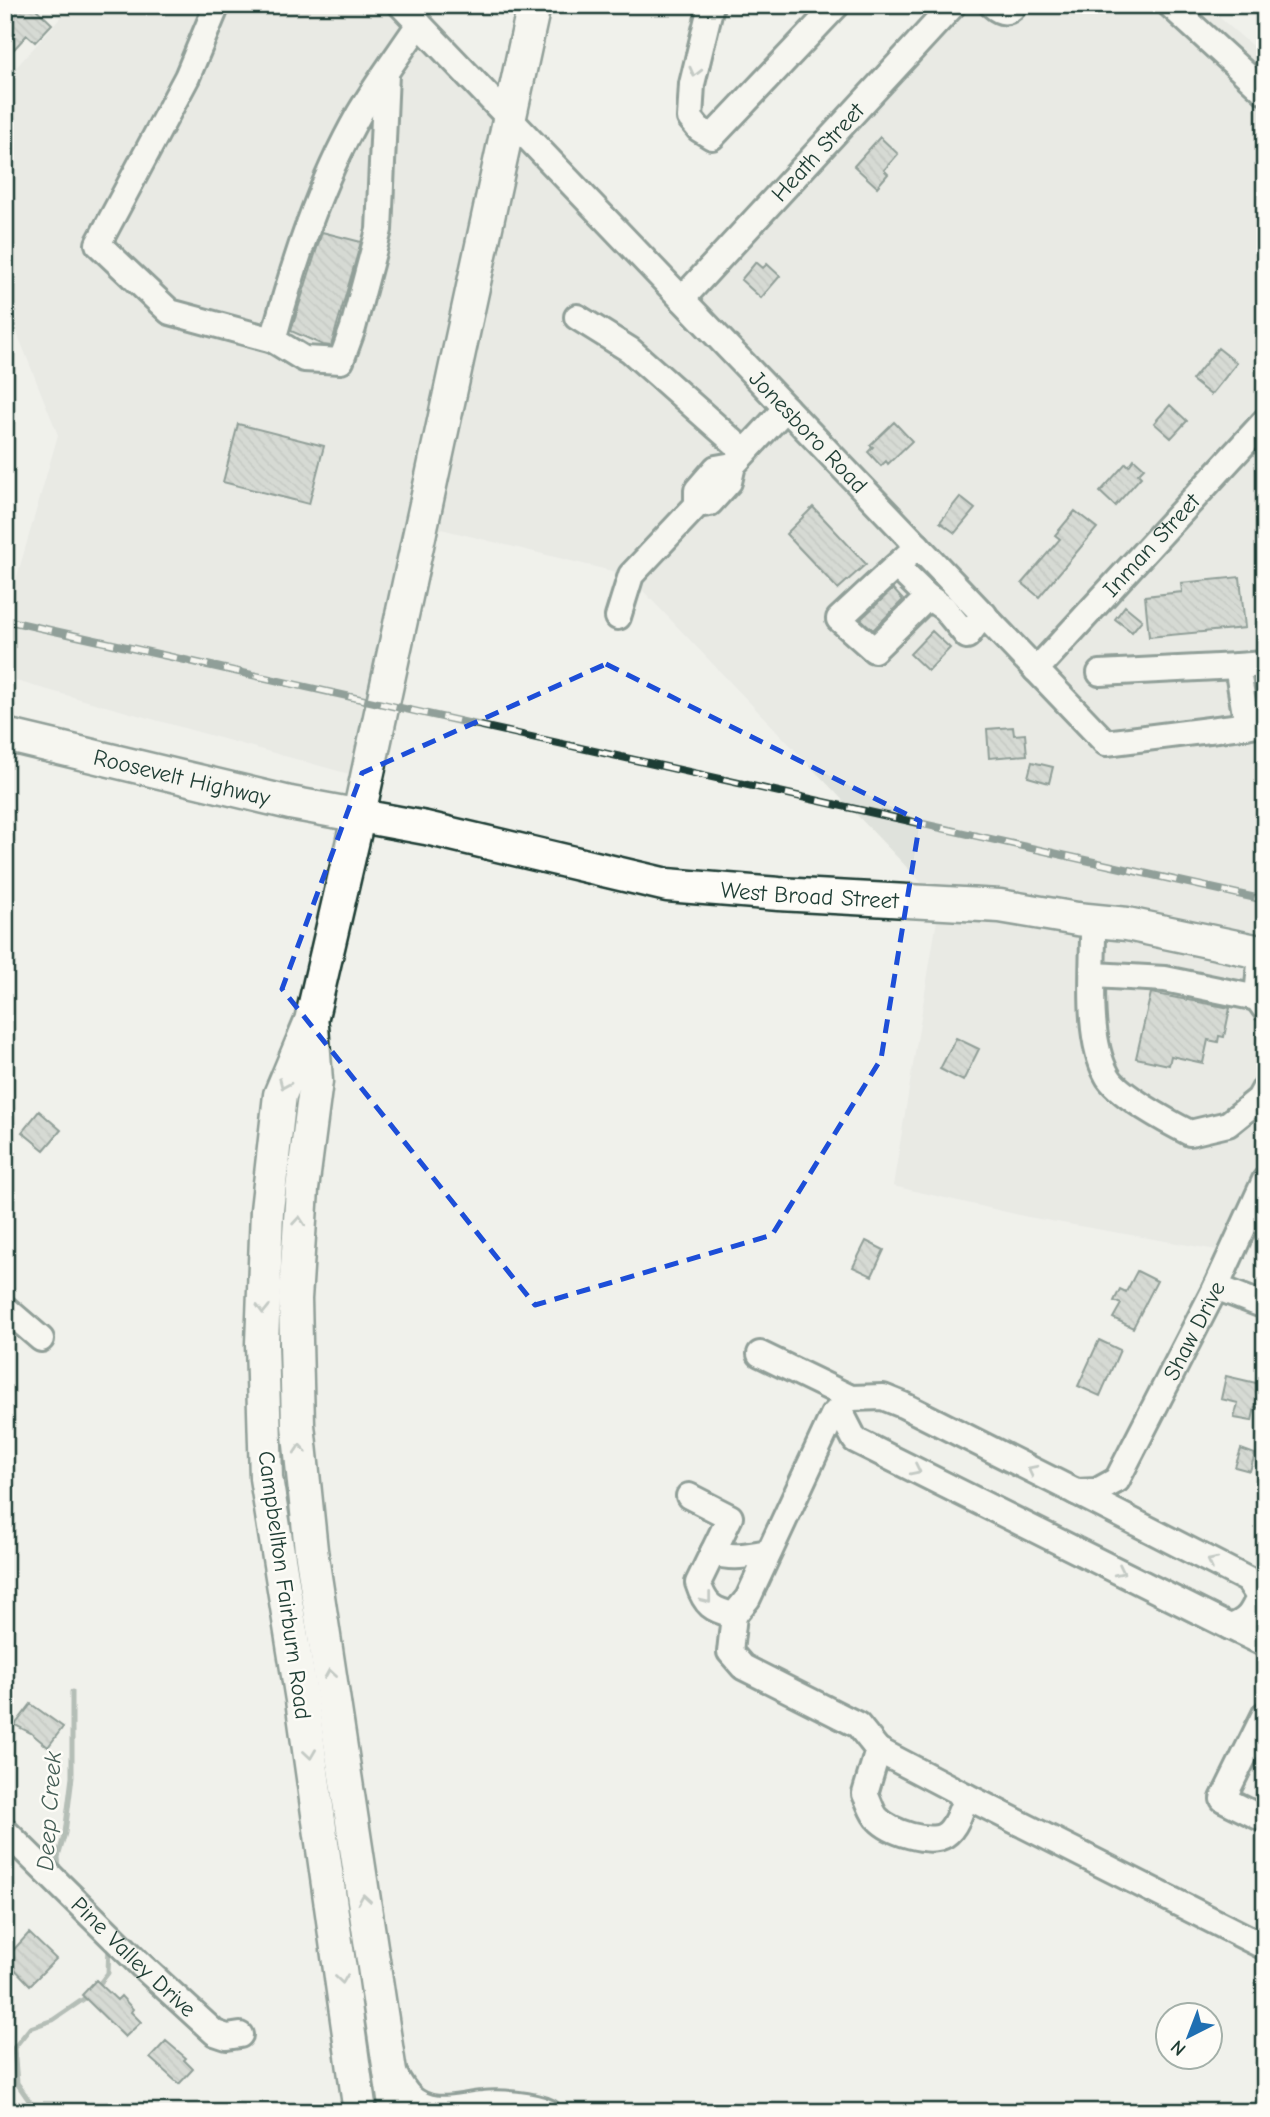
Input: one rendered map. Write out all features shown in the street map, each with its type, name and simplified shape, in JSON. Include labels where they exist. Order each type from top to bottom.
[{"type":"main road","name":"Campbellton Fairburn Road","points":[[360,2112],[302,1700],[266,1478],[262,1411],[263,1277],[267,1210],[279,1095],[312,1021],[534,5]]},
{"type":"main road","name":"Roosevelt Highway","points":[[5,735],[290,803],[359,814]]},
{"type":"main road","name":"West Broad Street","points":[[359,814],[667,885],[1000,906],[1127,924],[1263,952]]},
{"type":"main road","name":"Campbellton Fairburn Road","points":[[312,1021],[316,1081],[302,1189],[295,1299],[298,1425],[311,1550],[396,2112]]},
{"type":"street","points":[[217,5],[187,77],[98,244],[170,312],[273,340],[304,359],[341,361],[353,328],[379,230],[386,74]]},
{"type":"street","name":"Jonesboro Road","points":[[401,5],[1106,743],[1256,725]]},
{"type":"street","points":[[712,5],[692,83],[690,118],[699,129],[712,137],[837,5]]},
{"type":"street","name":"Heath Street","points":[[682,299],[953,5]]},
{"type":"street","points":[[992,5],[1007,12],[1015,5]]},
{"type":"street","points":[[1170,5],[1265,92]]},
{"type":"street","points":[[273,340],[298,253],[327,182],[359,115],[419,24]]},
{"type":"street","points":[[577,317],[630,350],[739,458]]},
{"type":"street","points":[[618,617],[631,575],[697,505],[697,490],[716,468],[739,458],[786,408]]},
{"type":"street","name":"Inman Street","points":[[1036,670],[1265,421]]},
{"type":"street","points":[[918,546],[839,619],[874,650],[928,597]]},
{"type":"street","points":[[896,566],[928,597],[944,608],[967,636],[984,614]]},
{"type":"street","points":[[1100,673],[1265,664]]},
{"type":"street","points":[[1237,666],[1256,725]]},
{"type":"street","points":[[1093,921],[1093,1033],[1107,1077],[1160,1118],[1190,1133],[1228,1124],[1259,1099],[1265,1088]]},
{"type":"street","points":[[1094,975],[1165,979],[1261,1003],[1263,952]]},
{"type":"street","name":"Shaw Drive","points":[[1117,1480],[1216,1287],[1265,1180]]},
{"type":"street","points":[[1216,1287],[1265,1306]]},
{"type":"street","points":[[5,1308],[41,1339]]},
{"type":"street","points":[[760,1354],[845,1403],[855,1440]]},
{"type":"street","points":[[1230,1627],[1242,1623],[1252,1615],[1259,1597],[1248,1580],[904,1405],[883,1397],[845,1403],[833,1415],[748,1598],[734,1615],[730,1651],[743,1667],[858,1726],[877,1750],[1265,1948]]},
{"type":"street","points":[[816,1453],[855,1440],[1265,1644]]},
{"type":"street","points":[[1076,1492],[1097,1491],[1117,1480],[1125,1509],[1138,1524]]},
{"type":"street","points":[[689,1496],[730,1517],[698,1583],[703,1599],[718,1611],[734,1615]]},
{"type":"street","points":[[713,1552],[726,1557],[742,1558],[769,1552]]},
{"type":"street","points":[[1265,1714],[1223,1800],[1265,1820]]},
{"type":"street","points":[[877,1750],[865,1794],[877,1819],[902,1832],[929,1840],[946,1835],[957,1819],[966,1796]]},
{"type":"street","name":"Pine Valley Drive","points":[[5,1831],[215,2034],[227,2037],[240,2035]]},
{"type":"street","points":[[389,2067],[411,2098],[443,2111],[486,2103],[539,2108],[548,2112]]},
{"type":"highlighted area","points":[[606,664],[920,821],[881,1059],[772,1235],[535,1305],[282,989],[362,773]]},
{"type":"shaded area","points":[[72,5],[400,5],[677,286],[940,5],[1205,5],[1265,57],[1265,1191],[1234,1253],[1028,1217],[893,1186],[940,902],[628,575],[421,524],[360,777],[5,678],[5,618],[58,435],[5,303],[5,80]]},
{"type":"building","points":[[5,5],[32,5],[52,24],[35,42],[27,35],[5,59]]},
{"type":"building","points":[[880,137],[898,154],[884,170],[888,174],[877,187],[854,166]]},
{"type":"building","points":[[322,232],[361,242],[331,346],[291,331]]},
{"type":"building","points":[[756,262],[763,268],[767,264],[780,276],[761,298],[741,280]]},
{"type":"building","points":[[1218,348],[1237,363],[1211,395],[1192,380]]},
{"type":"building","points":[[1170,405],[1187,421],[1171,438],[1154,423]]},
{"type":"building","points":[[894,422],[912,441],[888,464],[886,461],[881,466],[868,452],[873,447],[870,445]]},
{"type":"building","points":[[238,424],[324,446],[309,504],[223,482]]},
{"type":"building","points":[[1134,459],[1144,468],[1138,474],[1141,477],[1115,506],[1100,492],[1126,463],[1129,466]]},
{"type":"building","points":[[960,497],[975,509],[955,533],[940,522]]},
{"type":"building","points":[[813,507],[866,564],[838,589],[786,534]]},
{"type":"building","points":[[1075,511],[1097,528],[1039,597],[1022,583],[1060,539],[1055,535]]},
{"type":"building","points":[[1240,577],[1245,628],[1149,637],[1145,596],[1182,592],[1181,583]]},
{"type":"building","points":[[893,589],[903,600],[873,630],[861,619]]},
{"type":"building","points":[[1125,606],[1142,620],[1132,632],[1115,619]]},
{"type":"building","points":[[932,631],[950,648],[928,671],[910,654]]},
{"type":"building","points":[[1013,727],[1014,735],[1025,734],[1027,755],[989,758],[987,729]]},
{"type":"building","points":[[1032,762],[1053,767],[1049,783],[1028,777]]},
{"type":"building","points":[[1151,993],[1230,1008],[1224,1037],[1219,1036],[1218,1042],[1208,1040],[1203,1063],[1171,1056],[1169,1065],[1136,1058]]},
{"type":"building","points":[[956,1038],[979,1049],[963,1081],[940,1069]]},
{"type":"building","points":[[39,1111],[61,1130],[44,1150],[22,1132]]},
{"type":"building","points":[[866,1241],[884,1250],[872,1276],[853,1267]]},
{"type":"building","points":[[1137,1271],[1157,1281],[1133,1328],[1113,1318],[1121,1304],[1114,1301],[1120,1289],[1126,1292]]},
{"type":"building","points":[[1099,1340],[1120,1350],[1100,1396],[1078,1386]]},
{"type":"building","points":[[1226,1376],[1265,1385],[1265,1409],[1255,1407],[1252,1421],[1234,1418],[1238,1403],[1221,1399]]},
{"type":"building","points":[[1241,1449],[1255,1454],[1250,1471],[1235,1467]]},
{"type":"building","points":[[31,1704],[63,1727],[48,1747],[31,1733],[15,1725]]},
{"type":"building","points":[[29,1933],[56,1959],[30,1985],[5,1959]]},
{"type":"building","points":[[96,1980],[117,2000],[121,1996],[141,2022],[125,2037],[82,1995]]},
{"type":"building","points":[[166,2041],[186,2058],[184,2060],[193,2069],[179,2084],[150,2058]]},
{"type":"waterway","name":"Deep Creek","points":[[59,1873],[58,1857],[65,1833],[72,1777],[72,1692]]},
{"type":"waterway","name":"Deep Creek","points":[[97,1987],[108,1973],[109,1945]]},
{"type":"waterway","name":"Deep Creek","points":[[37,2112],[17,2083],[14,2048],[30,2028],[53,2020],[91,1994]]},
{"type":"railway","points":[[5,620],[1265,900]]}]
